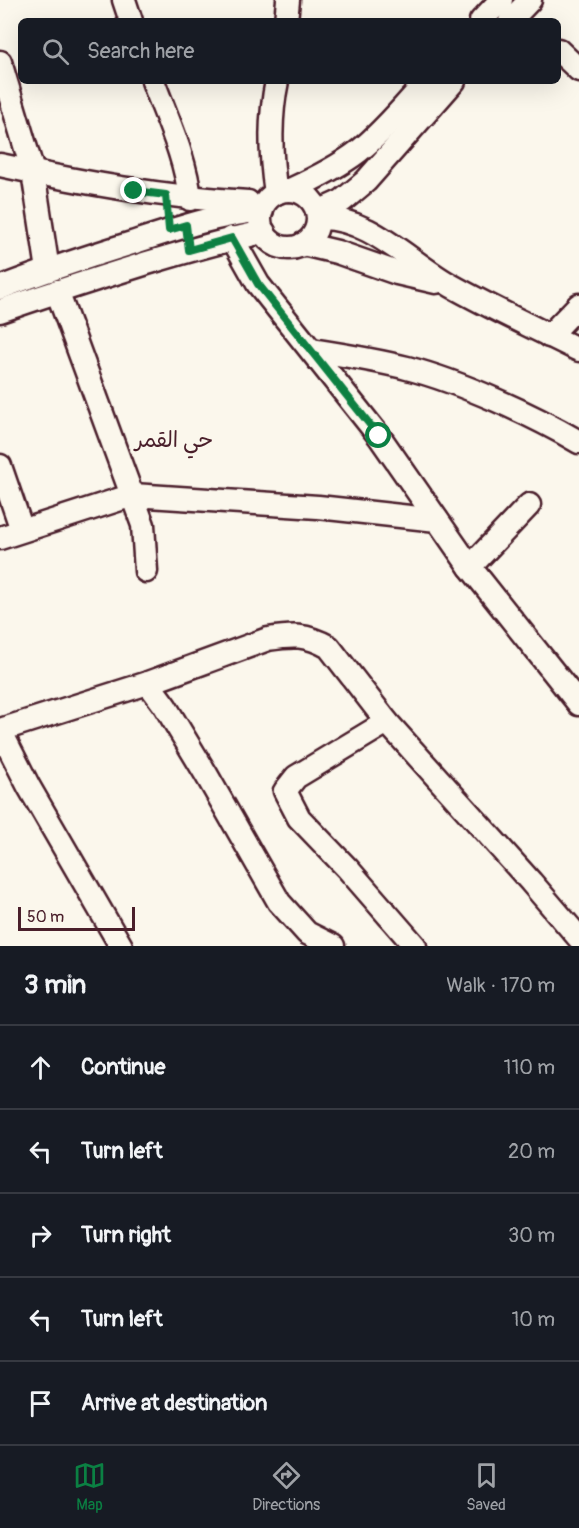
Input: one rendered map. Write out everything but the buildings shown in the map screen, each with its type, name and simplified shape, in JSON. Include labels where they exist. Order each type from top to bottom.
[{"type":"street","points":[[124,0],[130,18]]},
{"type":"street","points":[[286,18],[288,0]]},
{"type":"street","points":[[493,18],[518,11]]},
{"type":"street","points":[[561,53],[579,70]]},
{"type":"street","points":[[0,62],[33,172],[48,270]]},
{"type":"street","points":[[154,84],[180,153],[188,181],[190,199]]},
{"type":"street","points":[[277,84],[272,112],[270,152],[271,206],[274,243],[281,246],[303,244],[314,233],[319,215],[342,201],[366,181],[451,84]]},
{"type":"street","points":[[0,311],[57,291],[232,238],[271,206],[359,150],[424,84]]},
{"type":"street","points":[[0,165],[94,185],[190,199],[271,206]]},
{"type":"street","points":[[166,195],[189,250]]},
{"type":"street","points":[[0,288],[178,227],[306,196],[319,215],[338,219],[367,231],[449,285],[579,350]]},
{"type":"street","points":[[232,238],[258,284],[379,436],[470,567],[579,704]]},
{"type":"street","points":[[303,244],[337,252],[397,273],[449,285]]},
{"type":"street","points":[[57,291],[143,525],[146,571]]},
{"type":"street","points":[[549,336],[579,305]]},
{"type":"street","points":[[312,350],[408,369],[472,391],[535,419],[579,442]]},
{"type":"street","points":[[0,466],[22,530]]},
{"type":"street","points":[[0,538],[133,495],[318,507],[437,520]]},
{"type":"street","points":[[470,567],[530,505]]},
{"type":"street","points":[[121,946],[29,787],[0,730],[148,682],[267,639],[288,636],[306,637],[329,647],[387,722],[579,938]]},
{"type":"street","points":[[148,682],[200,765],[279,903],[307,933],[333,946]]},
{"type":"street","points":[[387,722],[296,777],[285,791],[300,818],[415,946]]},
{"type":"district","name":"حي القمر","points":[[174,439]]},
{"type":"route","points":[[134,191],[166,195],[169,230],[186,225],[189,250],[232,238],[258,284],[379,436]]}]
